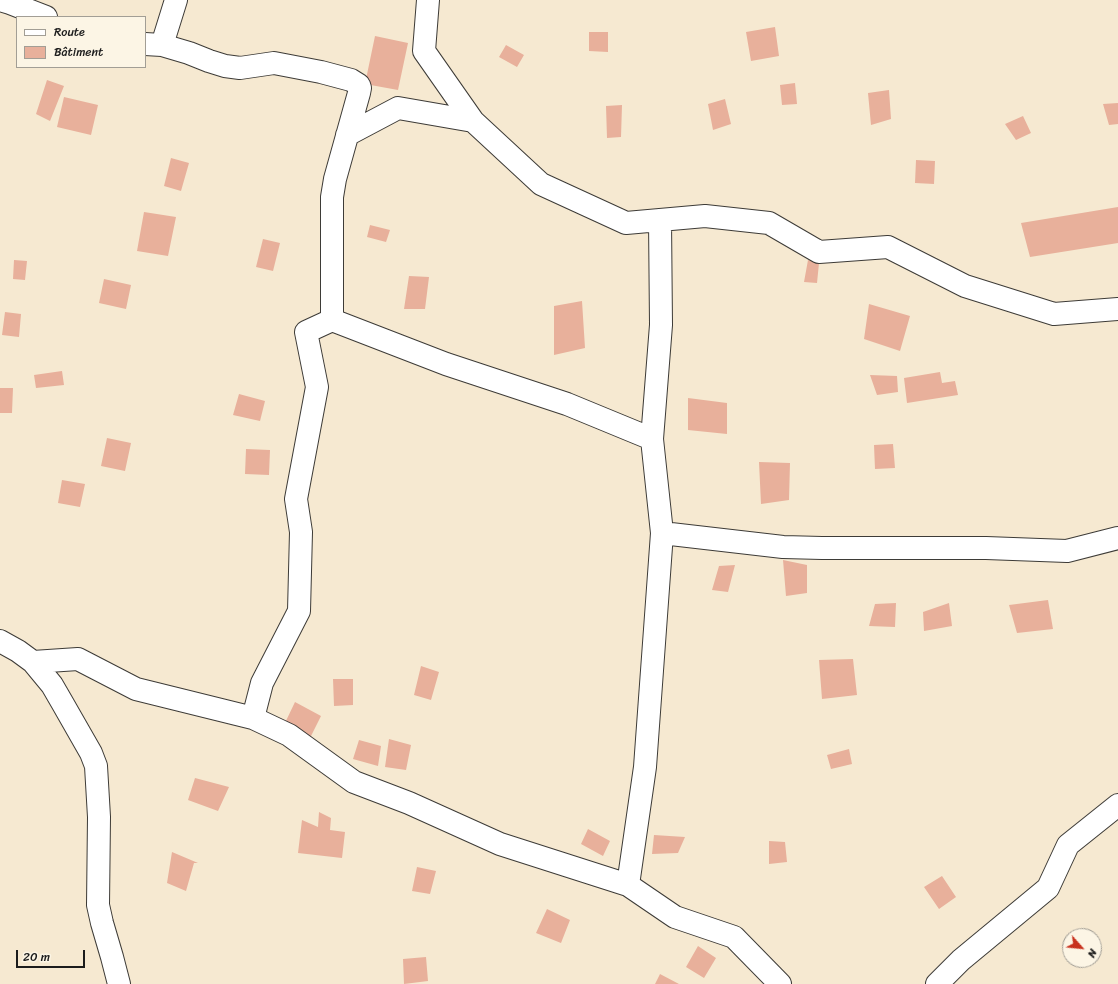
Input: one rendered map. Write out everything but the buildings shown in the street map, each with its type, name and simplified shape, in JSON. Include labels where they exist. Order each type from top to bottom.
[{"type":"street","points":[[0,0],[43,16]]},
{"type":"street","points":[[176,0],[154,44],[189,53],[225,66],[240,68],[274,63],[321,72],[351,80],[360,88],[335,179],[332,197],[332,320]]},
{"type":"street","points":[[428,0],[424,51],[473,121],[541,184],[626,223],[705,216],[769,223],[819,252],[888,247],[964,286],[1054,314],[1118,309]]},
{"type":"street","points":[[347,135],[398,108],[473,121]]},
{"type":"street","points":[[628,885],[645,767],[662,533],[652,439],[661,325],[660,220]]},
{"type":"street","points":[[253,718],[262,683],[299,611],[301,532],[296,499],[317,387],[306,332],[332,320],[446,364],[567,404],[652,439]]},
{"type":"street","points":[[662,533],[783,547],[986,548],[1067,551],[1118,538]]},
{"type":"street","points":[[0,641],[18,651],[33,662],[52,685],[91,754],[96,766],[99,817],[98,905],[119,984]]},
{"type":"street","points":[[33,662],[78,659],[136,689],[253,718],[289,735],[354,782],[409,803],[500,844],[628,885],[675,916],[734,937],[780,984]]},
{"type":"street","points":[[937,984],[961,960],[1048,888],[1068,845],[1118,805]]}]
